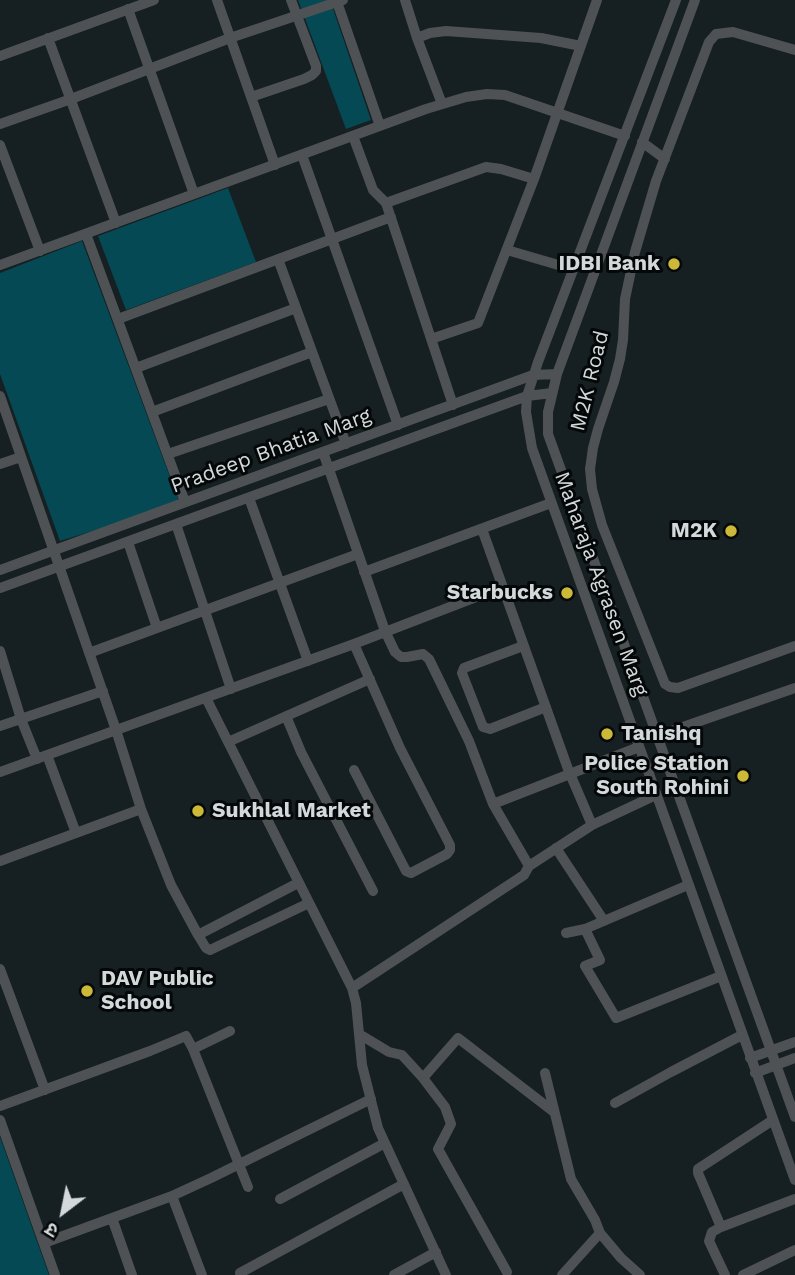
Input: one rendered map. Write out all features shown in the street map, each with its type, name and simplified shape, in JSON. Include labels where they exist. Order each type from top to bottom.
[{"type":"street","points":[[0,55],[154,0]]},
{"type":"street","points":[[217,0],[275,165]]},
{"type":"street","points":[[251,97],[304,79],[316,71],[291,0]]},
{"type":"street","points":[[405,0],[442,104]]},
{"type":"street","points":[[431,339],[478,323],[534,179],[597,0]]},
{"type":"street","name":"Maharaja Agrasen Marg","points":[[676,0],[533,375],[526,412],[532,448],[551,503],[795,1180]]},
{"type":"street","name":"Maharaja Agrasen Marg","points":[[695,0],[557,374],[548,412],[548,434],[795,1117]]},
{"type":"street","points":[[0,124],[230,38],[340,1],[380,127]]},
{"type":"street","points":[[128,9],[194,194]]},
{"type":"street","points":[[417,38],[446,31],[541,38],[581,46]]},
{"type":"street","name":"M2K Road","points":[[795,50],[733,32],[716,34],[709,42],[665,159],[635,252],[625,299],[620,359],[593,448],[590,469],[592,489],[602,525],[666,684],[678,688],[795,646]]},
{"type":"street","points":[[48,38],[116,223]]},
{"type":"street","points":[[661,41],[677,47]]},
{"type":"street","points":[[0,265],[466,97],[505,95],[625,136]]},
{"type":"street","points":[[353,136],[373,190],[386,203],[453,405]]},
{"type":"street","points":[[642,142],[665,159]]},
{"type":"street","points":[[0,145],[40,251]]},
{"type":"street","points":[[302,155],[398,425]]},
{"type":"street","points":[[386,203],[486,167],[534,179]]},
{"type":"street","points":[[118,319],[391,217]]},
{"type":"street","points":[[86,234],[186,502]]},
{"type":"street","points":[[507,250],[572,270]]},
{"type":"street","points":[[278,259],[346,444]]},
{"type":"street","points":[[136,368],[296,308]]},
{"type":"street","points":[[152,412],[312,352]]},
{"type":"street","name":"Pradeep Bhatia Marg","points":[[0,570],[533,375],[557,374]]},
{"type":"street","name":"Pradeep Bhatia Marg","points":[[0,588],[527,396],[552,393]]},
{"type":"street","points":[[0,396],[3,414],[60,566],[141,809],[171,885],[198,935],[210,950],[309,904]]},
{"type":"street","points":[[168,454],[329,399]]},
{"type":"street","points":[[323,452],[385,631],[401,657],[423,654],[429,659],[469,740],[493,804],[528,866]]},
{"type":"street","points":[[0,464],[21,457]]},
{"type":"street","points":[[570,494],[592,489]]},
{"type":"street","points":[[249,498],[308,661]]},
{"type":"street","points":[[364,572],[551,503]]},
{"type":"street","points":[[176,524],[232,689]]},
{"type":"street","points":[[482,528],[570,775],[592,825]]},
{"type":"street","points":[[128,542],[158,628]]},
{"type":"street","points":[[89,653],[358,554]]},
{"type":"street","points":[[0,772],[308,661],[502,587]]},
{"type":"street","points":[[354,644],[400,748],[450,845],[447,854],[411,873],[406,871],[354,770]]},
{"type":"street","points":[[523,646],[464,668],[462,673],[483,727],[490,729],[546,707]]},
{"type":"street","points":[[0,651],[21,719],[42,757],[76,833]]},
{"type":"street","points":[[228,742],[370,679]]},
{"type":"street","points":[[657,736],[795,688]]},
{"type":"street","points":[[0,726],[103,691]]},
{"type":"street","points":[[206,698],[352,988],[362,1065],[379,1128],[446,1275]]},
{"type":"street","points":[[286,716],[301,752],[373,891]]},
{"type":"street","points":[[493,804],[639,747]]},
{"type":"street","points":[[352,988],[524,875],[528,866],[592,825],[656,794]]},
{"type":"street","points":[[0,861],[141,809]]},
{"type":"street","points":[[556,848],[604,921]]},
{"type":"street","points":[[198,935],[298,883]]},
{"type":"street","points":[[566,933],[585,929],[688,885]]},
{"type":"street","points":[[585,929],[600,960],[585,966],[616,1018],[721,976]]},
{"type":"street","points":[[0,969],[45,1090]]},
{"type":"street","points":[[193,1049],[230,1031]]},
{"type":"street","points":[[359,1034],[389,1052],[402,1055],[445,1107],[451,1124],[438,1149],[507,1272]]},
{"type":"street","points":[[615,1103],[742,1035]]},
{"type":"street","points":[[0,1106],[186,1036],[248,1187]]},
{"type":"street","points":[[423,1078],[458,1038],[554,1112]]},
{"type":"street","points":[[750,1058],[795,1042]]},
{"type":"street","points":[[755,1073],[795,1058]]},
{"type":"street","points":[[545,1073],[571,1179],[600,1233],[640,1275]]},
{"type":"street","points":[[44,1243],[172,1196],[371,1099]]},
{"type":"street","points":[[0,1120],[55,1275]]},
{"type":"street","points":[[721,1227],[698,1169],[773,1120]]},
{"type":"street","points":[[280,1199],[385,1143]]},
{"type":"street","points":[[240,1273],[404,1184]]},
{"type":"street","points":[[172,1196],[202,1275]]},
{"type":"street","points":[[725,1275],[709,1241],[712,1232],[795,1199]]},
{"type":"street","points":[[112,1218],[132,1275]]},
{"type":"street","points":[[562,1275],[600,1233]]},
{"type":"street","points":[[743,1275],[795,1250]]},
{"type":"street","points":[[394,1275],[436,1252]]},
{"type":"shaded area","points":[[298,0],[330,0],[371,120],[346,129]]},
{"type":"shaded area","points":[[228,188],[256,262],[126,310],[98,236]]},
{"type":"shaded area","points":[[82,241],[180,504],[60,541],[0,374],[0,273]]},
{"type":"shaded area","points":[[0,1137],[49,1275],[0,1275]]},
{"type":"place","name":"IDBI Bank","points":[[674,264]]},
{"type":"place","name":"M2K","points":[[731,531]]},
{"type":"place","name":"Starbucks","points":[[567,593]]},
{"type":"place","name":"Tanishq","points":[[607,734]]},
{"type":"place","name":"Police Station South Rohini","points":[[743,776]]},
{"type":"place","name":"Sukhlal Market","points":[[198,811]]},
{"type":"place","name":"DAV Public School","points":[[87,991]]}]
